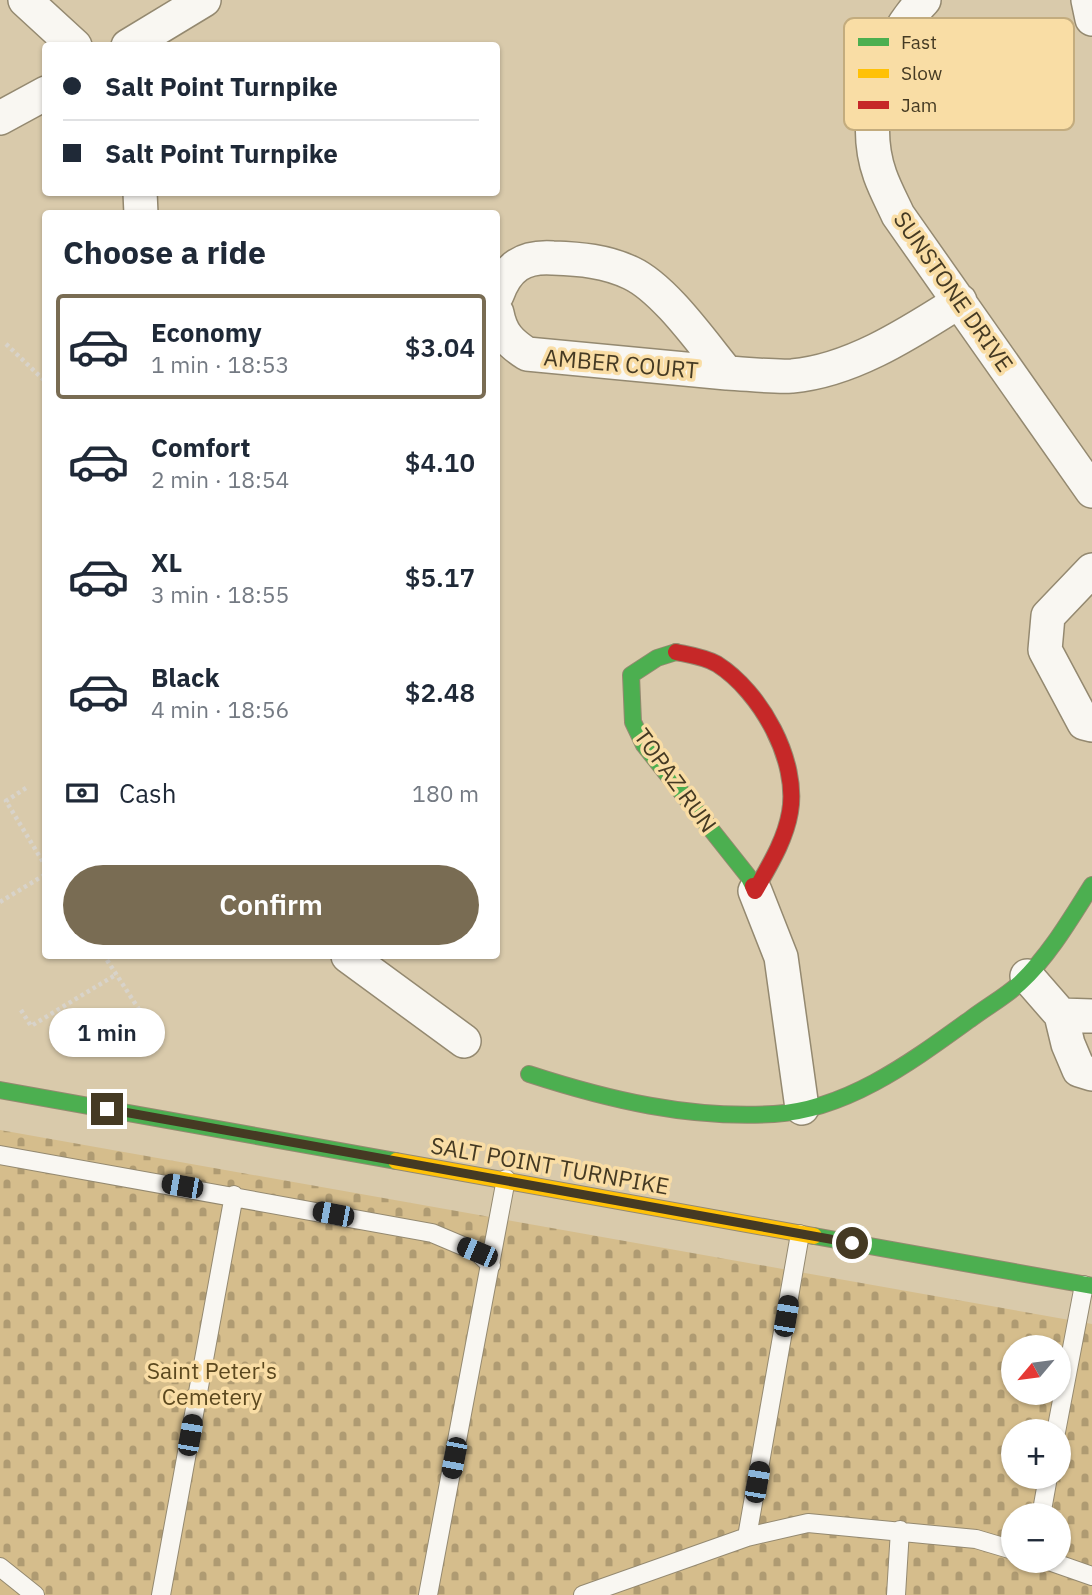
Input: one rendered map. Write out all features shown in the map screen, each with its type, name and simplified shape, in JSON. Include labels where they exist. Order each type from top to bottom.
[{"type":"street","points":[[25,0],[71,42]]},
{"type":"street","points":[[135,42],[204,0]]},
{"type":"street","name":"SUNSTONE DRIVE","points":[[910,18],[924,0]]},
{"type":"street","points":[[1087,0],[1092,19]]},
{"type":"street","points":[[0,117],[42,95]]},
{"type":"street","name":"SUNSTONE DRIVE","points":[[873,130],[879,173],[898,215],[1092,491]]},
{"type":"street","name":"AMBER COURT","points":[[500,286],[503,277],[515,265],[534,257],[592,260],[633,274],[673,308],[727,373]]},
{"type":"street","name":"AMBER COURT","points":[[500,321],[508,341],[527,354],[727,373],[794,376],[848,362],[895,342],[960,301]]},
{"type":"street","points":[[1092,570],[1048,617],[1045,650],[1084,723],[1092,725]]},
{"type":"street","name":"TOPAZ RUN","points":[[755,891],[783,836],[791,801],[789,772],[776,738],[759,707],[721,667],[698,656],[676,652],[657,658],[631,675],[633,722],[644,745],[748,876],[755,891],[781,957],[802,1108]]},
{"type":"street","points":[[529,1074],[593,1096],[661,1110],[775,1114],[824,1104],[918,1057],[1027,976],[1062,932],[1092,885]]},
{"type":"street","points":[[352,959],[464,1041]]},
{"type":"street","points":[[1027,976],[1076,1016],[1068,1044],[1079,1070],[1092,1074]]},
{"type":"street","name":"SALT POINT TURNPIKE","points":[[0,1090],[506,1179],[1088,1286]]},
{"type":"lane","points":[[0,1155],[234,1195],[432,1233],[477,1252],[491,1265]]},
{"type":"lane","points":[[428,1595],[506,1179]]},
{"type":"lane","points":[[161,1595],[234,1195]]},
{"type":"lane","points":[[747,1537],[800,1234]]},
{"type":"lane","points":[[1059,1419],[1088,1286]]},
{"type":"lane","points":[[583,1595],[614,1591],[747,1537],[808,1523],[976,1539],[1001,1546]]},
{"type":"lane","points":[[896,1595],[900,1530]]},
{"type":"lane","points":[[0,1567],[35,1595]]},
{"type":"lane","points":[[1071,1569],[1092,1576]]},
{"type":"path","points":[[6,344],[42,378]]},
{"type":"path","points":[[26,788],[6,801],[42,860]]},
{"type":"path","points":[[0,902],[42,876]]},
{"type":"path","points":[[107,960],[162,1045]]},
{"type":"path","points":[[21,1010],[31,1026],[117,974]]},
{"type":"green space","name":"Saint Peter's Cemetery","points":[[0,1130],[1092,1324],[1092,1595],[0,1595]]},
{"type":"traffic: fast","points":[[676,652],[657,658],[631,675],[633,722],[644,745],[748,876],[753,886]]},
{"type":"traffic: fast","points":[[529,1074],[650,1106],[711,1114],[774,1114],[828,1103],[854,1093],[904,1065],[1015,988],[1050,949],[1092,885]]},
{"type":"traffic: fast","points":[[0,1090],[396,1161]]},
{"type":"traffic: fast","points":[[814,1236],[1092,1286]]},
{"type":"traffic: slow","points":[[396,1161],[814,1236]]},
{"type":"traffic: jam","points":[[676,652],[717,664],[733,676],[762,710],[773,729],[789,771],[790,812],[784,833],[755,891],[753,886]]},
{"type":"route","points":[[107,1109],[852,1243]]}]
